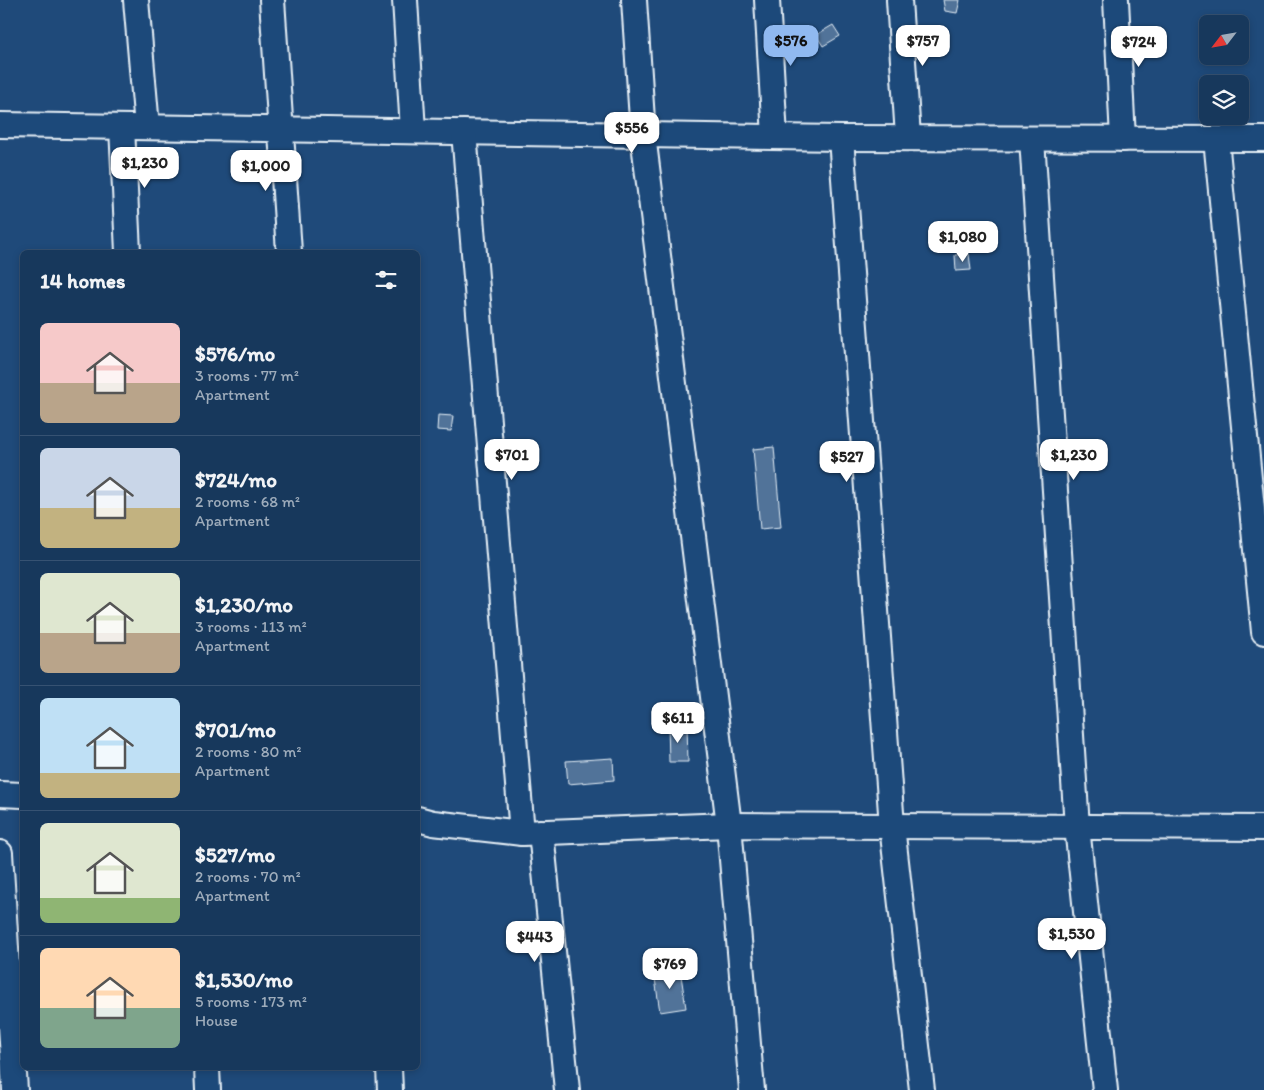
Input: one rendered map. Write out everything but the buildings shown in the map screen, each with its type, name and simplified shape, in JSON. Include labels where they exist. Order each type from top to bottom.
[{"type":"street","points":[[136,0],[147,127]]},
{"type":"street","points":[[272,0],[289,250]]},
{"type":"street","points":[[404,0],[414,131]]},
{"type":"street","points":[[634,0],[643,135],[729,825],[752,1090]]},
{"type":"street","points":[[768,0],[775,137]]},
{"type":"street","points":[[899,0],[908,137]]},
{"type":"street","points":[[1116,0],[1123,139]]},
{"type":"street","points":[[0,125],[841,138],[1264,139]]},
{"type":"street","points":[[122,127],[128,250]]},
{"type":"street","points":[[464,132],[531,832],[567,1090]]},
{"type":"street","points":[[841,138],[892,826],[922,1090]]},
{"type":"street","points":[[1032,139],[1077,827],[1105,1090]]},
{"type":"street","points":[[1216,139],[1264,632]]},
{"type":"street","points":[[0,794],[20,795]]},
{"type":"street","points":[[420,820],[531,832],[729,825],[1264,828]]},
{"type":"street","points":[[0,853],[15,1090]]},
{"type":"street","points":[[207,1070],[208,1090]]},
{"type":"street","points":[[389,1070],[390,1090]]}]
